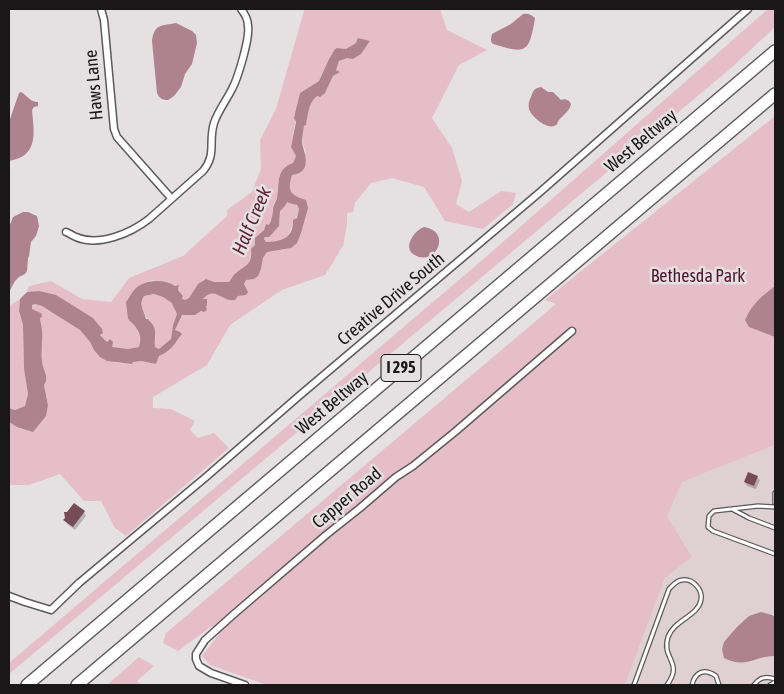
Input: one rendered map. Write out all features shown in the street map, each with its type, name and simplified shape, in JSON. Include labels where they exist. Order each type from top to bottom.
[{"type":"highway","points":[[741,80],[775,45]]},
{"type":"highway","name":"West Beltway","points":[[27,685],[775,51]]},
{"type":"highway","name":"I 295","points":[[77,685],[775,94]]},
{"type":"street","name":"Haws Lane","points":[[102,9],[114,129],[117,137],[171,198]]},
{"type":"street","points":[[66,232],[76,238],[85,240],[99,240],[126,234],[144,223],[208,165],[211,159],[211,136],[214,121],[236,80],[248,38],[249,28],[241,9]]},
{"type":"street","name":"Creative Drive South","points":[[9,596],[51,610],[79,583],[518,211],[748,9]]},
{"type":"street","name":"Capper Road","points":[[245,685],[211,673],[199,666],[196,654],[205,640],[326,535],[396,477],[413,466],[456,431],[572,331]]},
{"type":"lane","points":[[775,493],[775,503]]},
{"type":"lane","points":[[775,507],[758,506],[714,511],[709,516],[708,527],[775,554]]},
{"type":"lane","points":[[731,509],[775,528]]},
{"type":"lane","points":[[634,685],[669,589],[675,583],[682,580],[690,581],[696,585],[702,598],[697,609],[675,626],[668,639],[667,647],[674,671],[667,685]]},
{"type":"lane","points":[[692,685],[696,676],[701,672],[706,672],[716,676],[719,685]]},
{"type":"lane","points":[[754,685],[763,677],[775,680],[770,685]]},
{"type":"shaded area","points":[[523,14],[531,15],[535,18],[528,45],[519,50],[493,44],[491,41],[492,34],[511,24]]},
{"type":"shaded area","points":[[176,23],[192,31],[196,35],[197,43],[192,64],[185,74],[181,87],[174,96],[164,100],[157,93],[152,41],[154,31],[159,27]]},
{"type":"shaded area","points":[[358,38],[370,41],[361,54],[353,59],[347,58],[339,61],[336,70],[340,72],[333,76],[325,93],[320,97],[317,96],[309,109],[302,140],[306,161],[304,169],[298,174],[292,175],[290,185],[291,192],[306,200],[308,208],[297,243],[291,248],[267,252],[263,258],[258,276],[254,279],[246,280],[244,284],[248,292],[246,295],[230,300],[215,294],[207,295],[203,299],[207,299],[207,310],[195,315],[182,315],[175,330],[182,334],[170,349],[159,356],[156,364],[141,361],[133,362],[132,364],[107,361],[100,357],[80,330],[42,306],[32,305],[32,309],[41,313],[42,316],[40,319],[42,359],[46,377],[44,385],[48,405],[46,416],[33,432],[17,427],[9,422],[9,406],[15,410],[25,406],[28,394],[24,369],[23,325],[19,311],[20,299],[27,292],[39,291],[56,295],[93,318],[102,329],[103,333],[100,335],[107,342],[110,339],[113,342],[112,347],[128,349],[139,347],[140,335],[128,319],[126,302],[140,285],[156,281],[166,282],[175,286],[179,285],[178,290],[183,296],[182,299],[185,300],[189,298],[198,284],[206,279],[214,282],[229,282],[251,259],[251,249],[255,245],[255,238],[264,230],[266,224],[269,225],[272,218],[273,207],[277,198],[279,177],[283,169],[293,163],[296,156],[291,147],[296,122],[294,118],[300,93],[319,81],[335,49],[346,49],[356,43]],"holes":[[[287,202],[297,205],[299,209],[297,218],[293,220],[293,226],[289,235],[281,240],[266,242],[265,237],[269,237],[279,226],[280,211]],[[154,294],[172,303],[177,314],[171,339],[159,349],[155,347],[155,329],[146,319],[141,305],[144,296]]]},
{"type":"shaded area","points":[[541,87],[548,92],[553,92],[561,100],[569,101],[571,104],[568,111],[554,126],[547,126],[539,121],[529,109],[533,91]]},
{"type":"shaded area","points":[[21,92],[31,100],[38,102],[38,106],[32,110],[34,135],[30,149],[26,154],[9,161],[9,122]]},
{"type":"shaded area","points":[[23,212],[37,216],[39,226],[36,236],[31,242],[27,271],[15,281],[9,292],[9,227],[13,217]]},
{"type":"shaded area","points":[[424,227],[433,230],[438,235],[439,242],[438,248],[428,257],[413,254],[409,247],[414,235]]},
{"type":"shaded area","points":[[775,286],[775,337],[749,327],[745,320],[758,301]]},
{"type":"shaded area","points":[[775,445],[775,685],[625,685],[665,578],[692,557],[667,516],[682,482]]},
{"type":"shaded area","points":[[761,612],[775,617],[775,656],[744,662],[724,658],[722,649],[724,642],[749,616]]},
{"type":"green space","points":[[303,9],[440,9],[447,30],[487,50],[459,65],[432,118],[452,148],[462,181],[456,204],[469,212],[501,191],[516,193],[513,204],[483,229],[445,221],[424,187],[392,178],[371,183],[355,203],[353,212],[347,213],[343,246],[325,275],[282,290],[230,325],[207,365],[153,397],[153,408],[171,409],[195,421],[190,430],[198,438],[214,433],[229,448],[126,536],[115,528],[101,501],[84,501],[60,474],[29,485],[9,485],[9,422],[17,427],[48,405],[44,384],[47,378],[42,364],[41,313],[32,309],[32,305],[42,306],[80,330],[94,350],[116,363],[132,364],[133,362],[141,361],[156,364],[159,356],[170,350],[181,334],[175,330],[182,315],[207,310],[203,299],[207,295],[213,293],[230,300],[248,292],[244,284],[246,280],[254,279],[261,269],[263,258],[267,252],[291,248],[306,200],[297,198],[291,193],[289,183],[293,172],[306,152],[303,143],[303,133],[310,105],[315,98],[325,93],[333,76],[339,72],[336,70],[339,61],[361,54],[370,41],[356,43],[346,49],[335,49],[319,81],[300,93],[291,147],[296,156],[293,163],[279,176],[272,221],[269,226],[266,224],[264,230],[255,238],[255,245],[251,249],[248,264],[229,282],[198,284],[189,299],[185,301],[178,290],[179,286],[152,280],[137,287],[126,302],[128,319],[138,332],[140,342],[139,347],[128,349],[112,347],[110,339],[107,342],[39,291],[27,292],[29,286],[51,281],[82,299],[111,302],[129,278],[183,256],[227,216],[227,210],[252,192],[261,169],[260,140],[276,109]]},
{"type":"green space","points":[[768,9],[775,9],[775,27],[731,68],[9,674],[9,663],[487,256]]},
{"type":"green space","name":"Bethesda Park","points":[[775,116],[775,445],[682,482],[667,516],[692,557],[665,578],[625,685],[267,685],[210,665],[202,656],[219,634],[212,626],[178,651],[163,643],[166,633],[556,304],[545,300]]},
{"type":"green space","points":[[287,201],[297,205],[299,209],[289,234],[281,241],[266,242],[264,239],[280,220],[280,210]]},
{"type":"green space","points":[[154,294],[173,303],[177,314],[171,339],[159,350],[155,347],[155,330],[142,305],[144,296]]},
{"type":"green space","points":[[20,299],[19,311],[23,325],[24,369],[28,394],[25,406],[15,410],[9,406],[9,306]]},
{"type":"green space","points":[[139,657],[154,666],[137,681],[141,685],[107,685]]},
{"type":"building","points":[[748,472],[758,476],[754,486],[744,482]]},
{"type":"building","points":[[74,503],[85,511],[73,527],[63,520],[65,518],[64,512],[67,512]]},
{"type":"water label","name":"Half Creek","points":[[252,221]]}]
